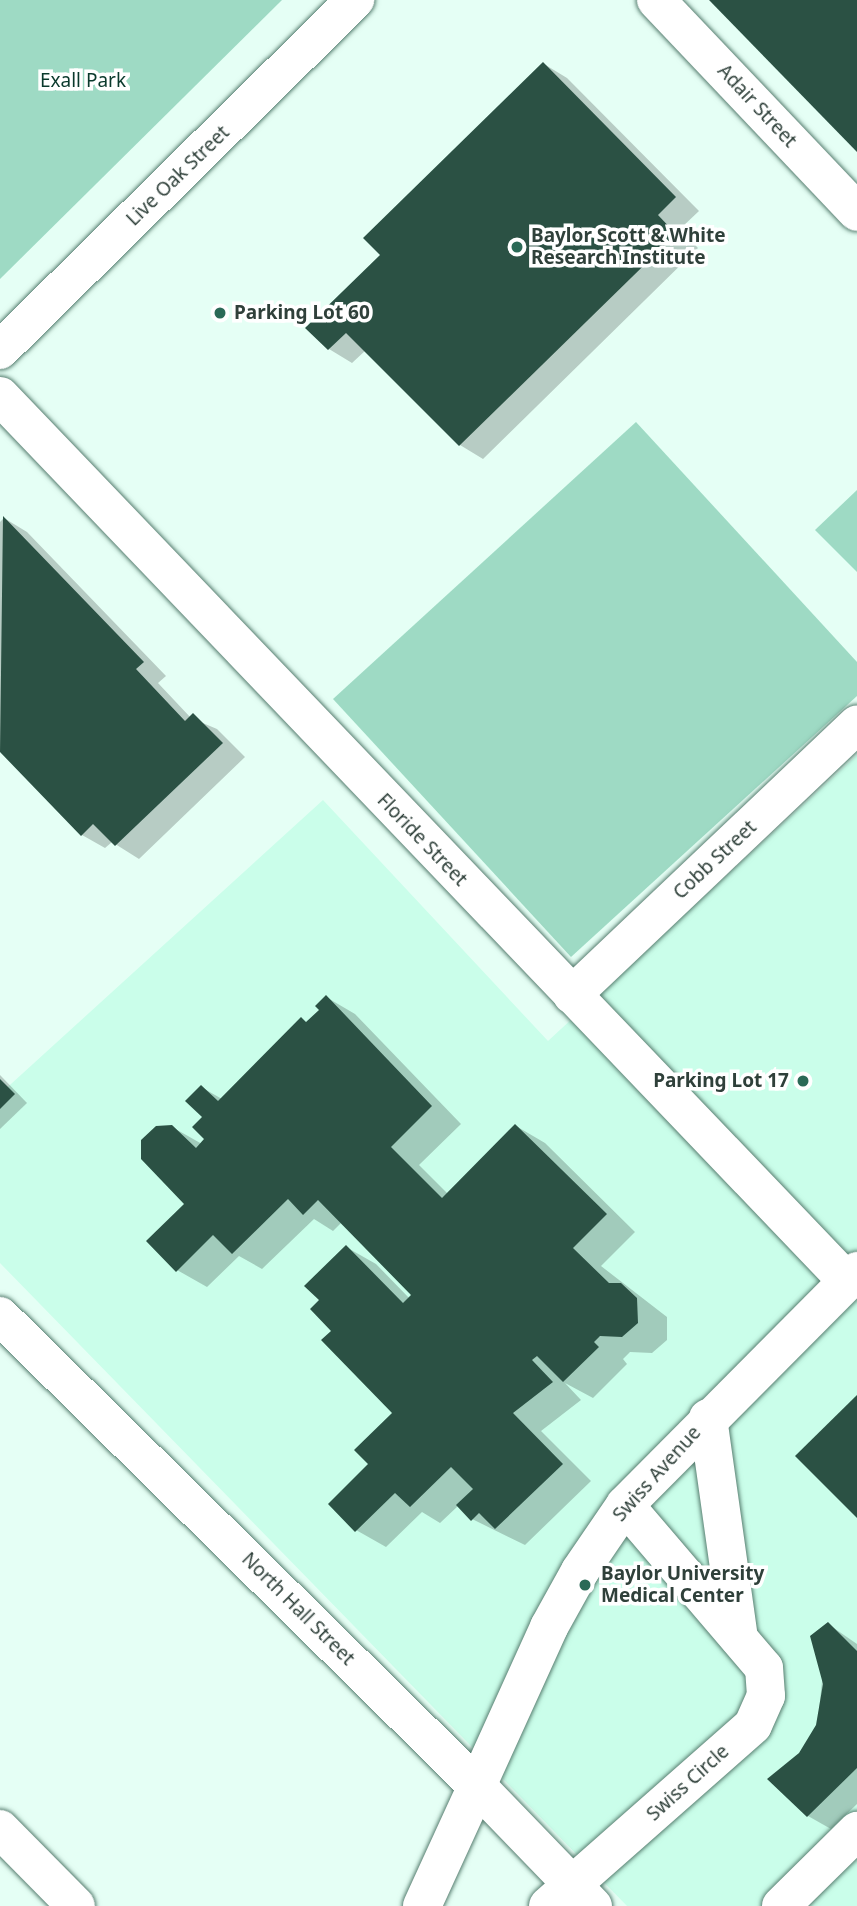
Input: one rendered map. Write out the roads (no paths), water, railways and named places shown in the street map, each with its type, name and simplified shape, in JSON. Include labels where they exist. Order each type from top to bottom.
[{"type":"street","name":"Live Oak Street","points":[[0,350],[355,0]]},
{"type":"street","name":"Adair Street","points":[[656,0],[857,212]]},
{"type":"street","name":"Floride Street","points":[[0,396],[572,995],[852,1276]]},
{"type":"street","name":"Cobb Street","points":[[572,995],[857,725]]},
{"type":"street","name":"Swiss Avenue","points":[[422,1906],[549,1627],[580,1571],[625,1505],[708,1418],[852,1276]]},
{"type":"street","name":"North Hall Street","points":[[0,1316],[477,1786],[571,1899]]},
{"type":"street","points":[[708,1418],[739,1638]]},
{"type":"street","name":"Swiss Circle","points":[[571,1899],[753,1725],[766,1696],[764,1668],[625,1505]]},
{"type":"street","points":[[0,1829],[76,1906]]},
{"type":"street","points":[[781,1906],[857,1831]]},
{"type":"place","name":"Baylor Scott & White Research Institute","points":[[517,247]]},
{"type":"place","name":"Parking Lot 60","points":[[220,313]]},
{"type":"place","name":"Parking Lot 17","points":[[803,1081]]},
{"type":"place","name":"Baylor University Medical Center","points":[[585,1585]]},
{"type":"park label","name":"Exall Park","points":[[83,81]]}]
